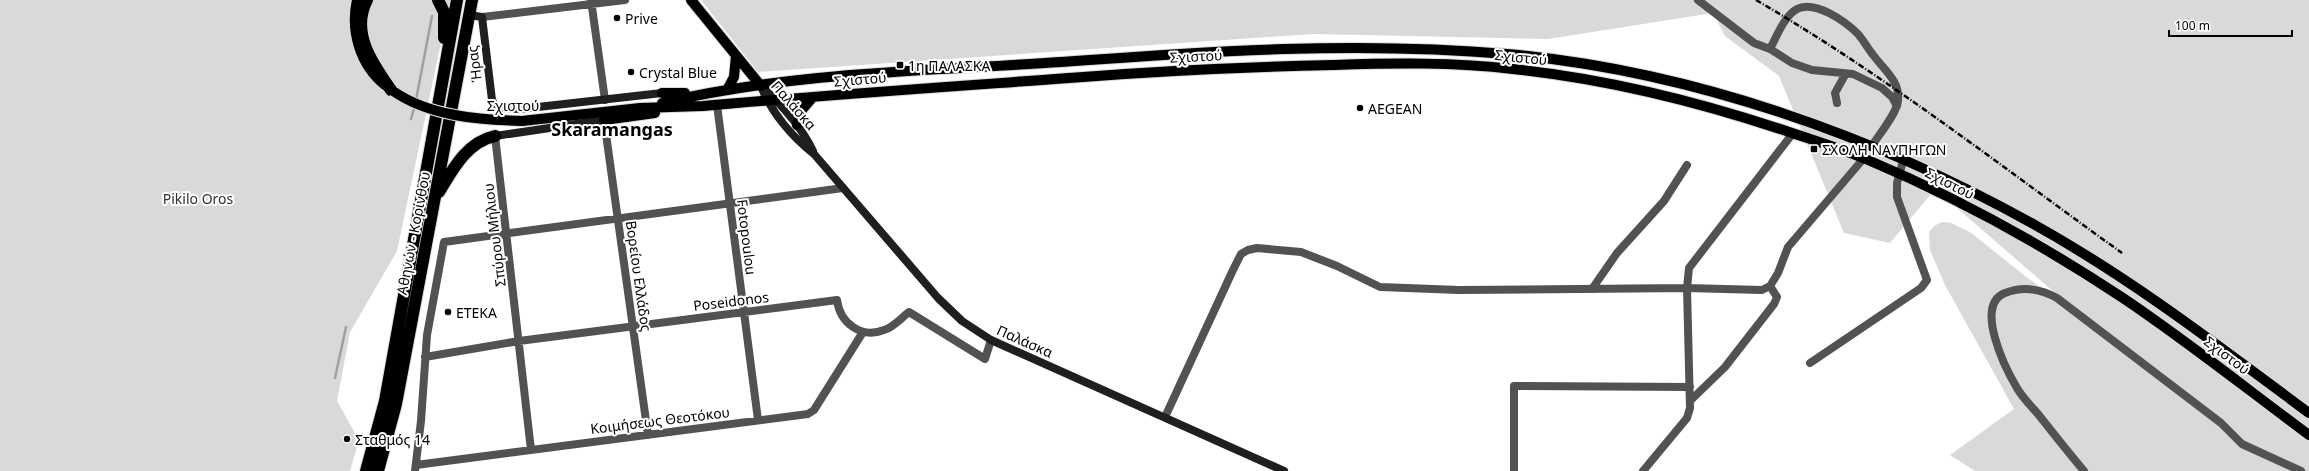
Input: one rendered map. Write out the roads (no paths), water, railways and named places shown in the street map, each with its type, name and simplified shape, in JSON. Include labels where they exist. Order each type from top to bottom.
[{"type":"highway","points":[[367,0],[362,17],[364,46],[373,65],[392,91]]},
{"type":"highway","points":[[438,0],[444,19],[443,82]]},
{"type":"highway","name":"Αθηνών - Κορίνθου","points":[[366,471],[385,401],[457,0]]},
{"type":"highway","name":"Αθηνών - Κορίνθου","points":[[378,471],[396,404],[472,0]]},
{"type":"highway","points":[[435,199],[457,163],[469,150],[485,138],[495,136]]},
{"type":"main road","name":"Σχιστού","points":[[357,0],[356,29],[361,52],[375,77],[392,91],[417,104],[452,114],[486,119],[522,121],[640,108],[703,106],[1136,73],[1258,67],[1372,64],[1469,66],[1517,69],[1616,86],[1696,104],[1793,133],[1864,158],[1900,174],[2025,238],[2094,280],[2180,338],[2309,434]]},
{"type":"main road","points":[[691,0],[761,86]]},
{"type":"main road","name":"Σχιστού","points":[[640,108],[701,94],[836,77],[1135,56],[1330,49],[1511,54],[1583,65],[1700,89],[1747,102],[1871,146],[2008,210],[2092,258],[2196,329],[2309,412]]},
{"type":"main road","points":[[727,90],[734,77],[736,56]]},
{"type":"main road","points":[[662,93],[701,94]]},
{"type":"main road","points":[[797,125],[800,112],[813,97]]},
{"type":"main road","points":[[604,120],[703,106]]},
{"type":"street","points":[[469,15],[482,17],[592,2],[624,0]]},
{"type":"street","points":[[1698,0],[1748,39],[1770,49],[1804,68],[1845,75],[1853,74],[1882,88],[1892,97],[1897,106]]},
{"type":"street","points":[[592,2],[605,100]]},
{"type":"street","points":[[1770,49],[1794,10],[1804,7],[1822,9],[1857,33],[1873,56],[1894,79],[1898,96],[1897,106],[1871,146]]},
{"type":"street","name":"Ήρας","points":[[482,17],[492,100],[496,108]]},
{"type":"street","points":[[1837,103],[1835,93],[1845,75]]},
{"type":"street","name":"Παλάσκα","points":[[761,86],[801,144],[814,154]]},
{"type":"street","name":"Σχιστού","points":[[496,108],[520,109],[662,93]]},
{"type":"street","name":"Παλάσκα","points":[[771,100],[797,125],[814,154],[938,298],[962,321],[992,340],[1284,471]]},
{"type":"street","name":"Fotopoulou","points":[[717,105],[758,420]]},
{"type":"street","name":"Σχιστού","points":[[495,136],[604,120]]},
{"type":"street","name":"Βορείου Ελλάδος","points":[[604,120],[648,435]]},
{"type":"street","points":[[1643,471],[1686,418],[1691,400],[1687,288],[1690,268],[1793,133]]},
{"type":"street","name":"Σπύρου Μήλιου","points":[[495,136],[531,450]]},
{"type":"street","points":[[1165,417],[1233,270],[1241,254],[1248,250],[1258,248],[1301,252],[1337,266],[1380,287],[1459,290],[1687,288],[1762,290],[1770,286],[1780,269],[1788,247],[1864,158]]},
{"type":"street","points":[[1810,364],[1925,284],[1926,274],[1897,197],[1897,183],[1903,161]]},
{"type":"street","points":[[1592,289],[1618,253],[1664,201],[1687,165]]},
{"type":"street","points":[[416,468],[425,357],[444,242],[506,232],[843,188]]},
{"type":"street","points":[[1691,400],[1725,367],[1774,304],[1777,297],[1770,286]]},
{"type":"street","points":[[2084,471],[2017,389],[2000,350],[1993,327],[1991,312],[1993,303],[1998,296],[2006,292],[2025,289],[2038,289],[2057,298],[2221,423],[2242,444],[2301,471]]},
{"type":"street","name":"Poseidonos","points":[[425,357],[519,341],[837,300],[839,310],[845,321],[862,332]]},
{"type":"street","points":[[862,332],[872,333],[885,330],[909,312],[985,359],[992,340]]},
{"type":"street","name":"Κοιμήσεως Θεοτόκου","points":[[416,468],[531,450],[811,412],[862,332]]},
{"type":"street","points":[[1514,471],[1514,386],[1690,387]]},
{"type":"waterway","points":[[416,100],[432,16]]},
{"type":"waterway","points":[[411,119],[415,105]]},
{"type":"waterway","points":[[335,378],[346,327]]},
{"type":"railway","points":[[1756,0],[1804,29],[1897,90],[2122,253]]},
{"type":"place","name":"Prive","points":[[617,18]]},
{"type":"place","name":"1η ΠΑΛΑΣΚΑ","points":[[900,65]]},
{"type":"place","name":"Crystal Blue","points":[[631,72]]},
{"type":"place","name":"AEGEAN","points":[[1360,108]]},
{"type":"place","name":"ΣΧΟΛΗ ΝΑΥΠΗΓΩΝ","points":[[1814,149]]},
{"type":"place","name":"ETEKA","points":[[448,312]]},
{"type":"place","name":"Σταθμός 14","points":[[347,439]]},
{"type":"district","name":"Skaramangas","points":[[612,129]]},
{"type":"park label","name":"Pikilo Oros","points":[[198,198]]}]
